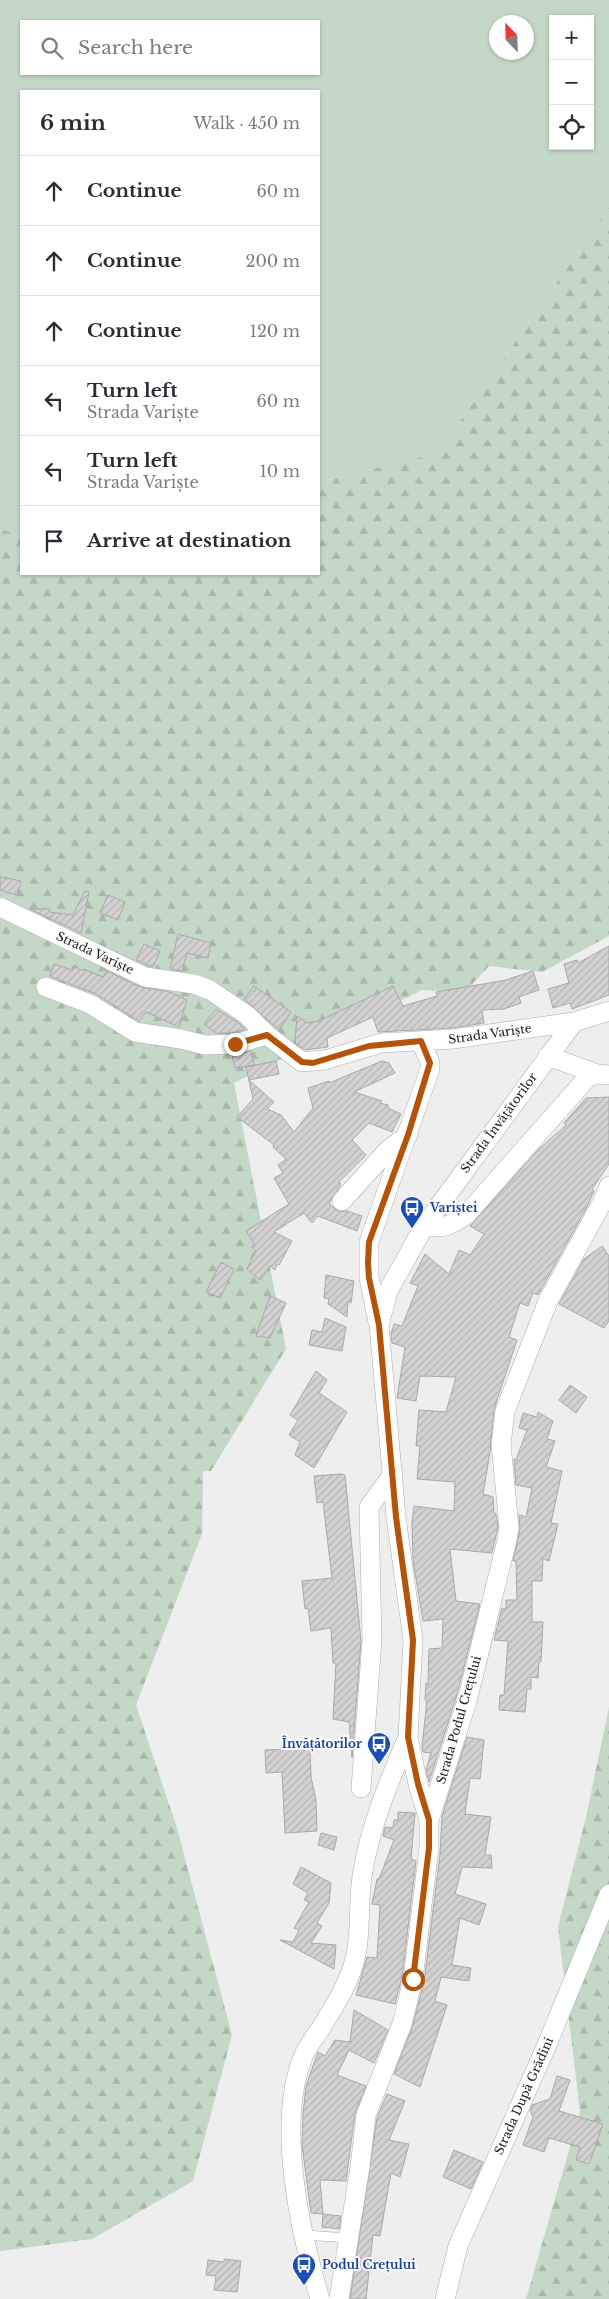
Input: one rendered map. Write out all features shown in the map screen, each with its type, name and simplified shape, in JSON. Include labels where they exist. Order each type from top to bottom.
[{"type":"street","name":"Strada Variște","points":[[0,907],[145,977],[194,984],[210,990],[246,1014],[267,1035],[302,1062],[313,1063],[369,1046],[454,1039],[574,1022],[609,1011]]},
{"type":"street","points":[[46,987],[90,1004],[135,1032],[205,1044],[235,1044],[267,1035]]},
{"type":"street","name":"Strada Învățătorilor","points":[[429,1820],[418,1784],[408,1737],[413,1640],[393,1474],[379,1325],[388,1291],[424,1225],[574,1022]]},
{"type":"street","points":[[379,1325],[369,1278],[369,1242],[430,1069],[430,1063],[421,1041]]},
{"type":"street","points":[[548,1056],[603,1074]]},
{"type":"street","points":[[424,1225],[437,1228],[447,1226],[466,1215],[579,1086],[588,1077],[603,1074]]},
{"type":"street","points":[[342,1201],[388,1150],[408,1135]]},
{"type":"street","name":"Strada Podul Crețului","points":[[339,2299],[366,2115],[402,2024],[413,1979],[429,1848],[429,1820],[467,1701],[507,1540],[509,1527],[501,1444],[505,1411],[548,1301],[602,1203],[609,1186]]},
{"type":"street","points":[[361,1788],[372,1640],[369,1507],[393,1474]]},
{"type":"street","name":"Strada Învățătorilor","points":[[320,2299],[296,2196],[291,2120],[295,2084],[303,2056],[346,1984],[357,1950],[363,1870],[371,1836],[395,1766],[408,1737]]},
{"type":"street","name":"Strada După Grădini","points":[[445,2299],[458,2246],[546,2047],[609,1894]]},
{"type":"lane","points":[[304,2235],[349,2238]]},
{"type":"green space","points":[[0,0],[609,0],[609,207],[438,453],[320,482],[320,90],[20,90],[20,535],[0,529]]},
{"type":"green space","points":[[609,207],[609,936],[542,972],[489,966],[465,992],[422,990],[234,1083],[286,1349],[211,1471],[203,1471],[202,1534],[136,1705],[177,1828],[232,2035],[193,2181],[92,2239],[0,2251],[0,529],[20,535],[20,575],[320,575],[320,482],[438,453]]},
{"type":"green space","points":[[609,1707],[609,2299],[526,2299],[580,2112],[558,1927],[586,1817]]},
{"type":"building","points":[[0,877],[21,881],[17,895],[0,890]]},
{"type":"building","points":[[85,891],[89,892],[81,933],[30,909],[50,909],[49,912],[73,915]]},
{"type":"building","points":[[108,895],[125,902],[118,920],[100,913]]},
{"type":"building","points":[[178,934],[211,943],[208,958],[187,953],[182,971],[170,969]]},
{"type":"building","points":[[144,944],[160,951],[153,967],[136,960]]},
{"type":"building","points":[[609,946],[609,995],[572,1009],[570,1003],[553,1008],[548,989],[569,983],[564,964],[577,960],[578,963]]},
{"type":"building","points":[[54,964],[72,970],[73,966],[103,977],[107,971],[140,987],[170,992],[187,1000],[179,1027],[146,1012],[139,1021],[96,994],[50,976]]},
{"type":"building","points":[[533,971],[539,990],[519,997],[521,1003],[504,1009],[482,1010],[484,1023],[452,1028],[378,1032],[373,1017],[327,1038],[328,1047],[305,1050],[295,1043],[297,1016],[307,1023],[319,1021],[393,986],[403,1006],[437,996],[436,992],[506,980]]},
{"type":"building","points":[[254,986],[291,1012],[279,1030],[244,999]]},
{"type":"building","points":[[216,1009],[245,1029],[233,1033],[216,1033],[204,1024]]},
{"type":"building","points":[[251,1051],[254,1065],[235,1068],[232,1055]]},
{"type":"building","points":[[276,1061],[279,1074],[249,1080],[274,1102],[267,1109],[281,1115],[294,1132],[313,1108],[308,1088],[329,1081],[329,1083],[382,1061],[389,1063],[395,1073],[354,1092],[382,1101],[380,1103],[388,1105],[388,1108],[401,1114],[392,1132],[369,1123],[352,1140],[366,1155],[339,1182],[341,1184],[329,1204],[339,1212],[347,1211],[362,1216],[357,1231],[318,1216],[312,1223],[304,1213],[274,1232],[292,1241],[275,1270],[270,1266],[260,1280],[247,1269],[256,1251],[252,1247],[255,1245],[246,1231],[289,1204],[274,1178],[283,1173],[278,1165],[286,1159],[273,1147],[274,1145],[237,1117],[253,1099],[246,1067]]},
{"type":"building","points":[[609,1097],[609,1164],[592,1189],[594,1191],[587,1207],[538,1295],[533,1293],[528,1306],[520,1303],[509,1337],[517,1340],[494,1409],[490,1452],[483,1494],[493,1497],[494,1513],[496,1514],[498,1527],[492,1553],[450,1549],[456,1601],[480,1604],[456,1698],[429,1782],[426,1770],[431,1753],[423,1752],[422,1747],[427,1700],[425,1700],[426,1683],[428,1684],[429,1649],[442,1648],[443,1619],[423,1621],[413,1560],[412,1522],[414,1506],[454,1511],[455,1482],[417,1479],[420,1446],[416,1446],[419,1410],[446,1412],[456,1377],[420,1376],[416,1401],[397,1398],[405,1347],[392,1343],[391,1334],[394,1324],[402,1326],[418,1286],[410,1283],[425,1254],[449,1274],[459,1250],[470,1255],[484,1234],[470,1226],[538,1150],[566,1125],[564,1123],[586,1098]]},
{"type":"building","points":[[602,1246],[609,1256],[609,1321],[604,1328],[559,1304],[584,1259]]},
{"type":"building","points":[[221,1262],[234,1269],[220,1298],[206,1292]]},
{"type":"building","points":[[326,1275],[354,1281],[351,1303],[348,1301],[347,1317],[328,1304],[329,1299],[324,1298]]},
{"type":"building","points":[[270,1296],[286,1303],[270,1338],[256,1336]]},
{"type":"building","points":[[325,1318],[346,1327],[342,1351],[309,1345],[312,1330],[322,1332]]},
{"type":"building","points":[[316,1371],[327,1380],[319,1393],[347,1412],[314,1468],[295,1455],[300,1442],[289,1435],[298,1420],[290,1415]]},
{"type":"building","points":[[570,1385],[587,1397],[576,1413],[559,1400]]},
{"type":"building","points":[[538,1412],[553,1421],[547,1439],[555,1441],[546,1467],[562,1471],[551,1523],[558,1524],[549,1561],[543,1559],[542,1581],[532,1581],[532,1622],[543,1622],[541,1662],[539,1662],[538,1678],[531,1677],[531,1689],[527,1689],[525,1712],[499,1710],[500,1695],[504,1695],[508,1641],[494,1640],[502,1608],[506,1609],[506,1600],[517,1600],[516,1561],[513,1561],[520,1529],[519,1515],[526,1517],[532,1488],[516,1485],[514,1459],[516,1460],[527,1430],[519,1428],[523,1413],[537,1417]]},
{"type":"building","points":[[345,1475],[361,1641],[352,1758],[349,1722],[333,1719],[336,1663],[333,1663],[331,1628],[311,1631],[308,1608],[305,1609],[302,1581],[332,1578],[323,1502],[317,1503],[314,1476]]},
{"type":"building","points":[[467,1737],[484,1740],[480,1779],[470,1778],[465,1814],[491,1817],[485,1855],[491,1855],[492,1868],[462,1867],[455,1894],[486,1904],[479,1925],[460,1918],[452,1965],[471,1968],[469,1981],[441,1977],[435,2001],[447,2005],[420,2087],[394,2074],[412,2028],[424,1982],[440,1854],[442,1816]]},
{"type":"building","points":[[310,1748],[311,1777],[316,1800],[317,1831],[285,1833],[282,1772],[266,1773],[265,1750]]},
{"type":"building","points":[[398,1812],[415,1813],[411,1859],[416,1861],[402,1977],[395,2004],[356,1995],[367,1957],[377,1958],[380,1905],[372,1904],[377,1879],[379,1879],[394,1840],[383,1836],[385,1827],[393,1828],[394,1820],[398,1820]]},
{"type":"building","points":[[321,1833],[337,1837],[334,1850],[318,1845]]},
{"type":"building","points":[[301,1867],[331,1883],[329,1903],[317,1923],[322,1926],[311,1943],[336,1945],[334,1969],[280,1940],[293,1942],[299,1930],[294,1928],[309,1902],[304,1900],[308,1893],[293,1884]]},
{"type":"building","points":[[354,2010],[388,2030],[374,2063],[349,2050],[337,2075],[366,2086],[355,2113],[346,2181],[320,2180],[323,2214],[311,2213],[302,2145],[306,2086],[318,2052],[325,2056],[335,2040],[350,2042]]},
{"type":"building","points":[[557,2076],[570,2080],[559,2111],[603,2124],[589,2164],[576,2160],[580,2147],[549,2138],[544,2152],[523,2145],[533,2117],[530,2110],[532,2105],[550,2099]]},
{"type":"building","points":[[387,2094],[405,2101],[389,2140],[409,2144],[400,2177],[391,2173],[380,2236],[373,2235],[366,2299],[350,2299],[377,2118]]},
{"type":"building","points":[[454,2150],[483,2162],[471,2189],[443,2177]]},
{"type":"building","points":[[323,2214],[341,2216],[339,2229],[322,2227]]},
{"type":"building","points":[[224,2259],[241,2261],[237,2292],[214,2290],[216,2276],[206,2275],[208,2260],[224,2262]]},
{"type":"place","name":"Variștei","points":[[412,1229]]},
{"type":"place","name":"Învățătorilor","points":[[379,1765]]},
{"type":"place","name":"Podul Crețului","points":[[304,2286]]},
{"type":"route","points":[[235,1044],[267,1035],[302,1062],[313,1063],[369,1046],[421,1041],[430,1063],[430,1069],[408,1135],[369,1242],[368,1263],[369,1278],[379,1325],[396,1517],[413,1640],[408,1737],[418,1784],[429,1820],[429,1848],[413,1979]]}]
